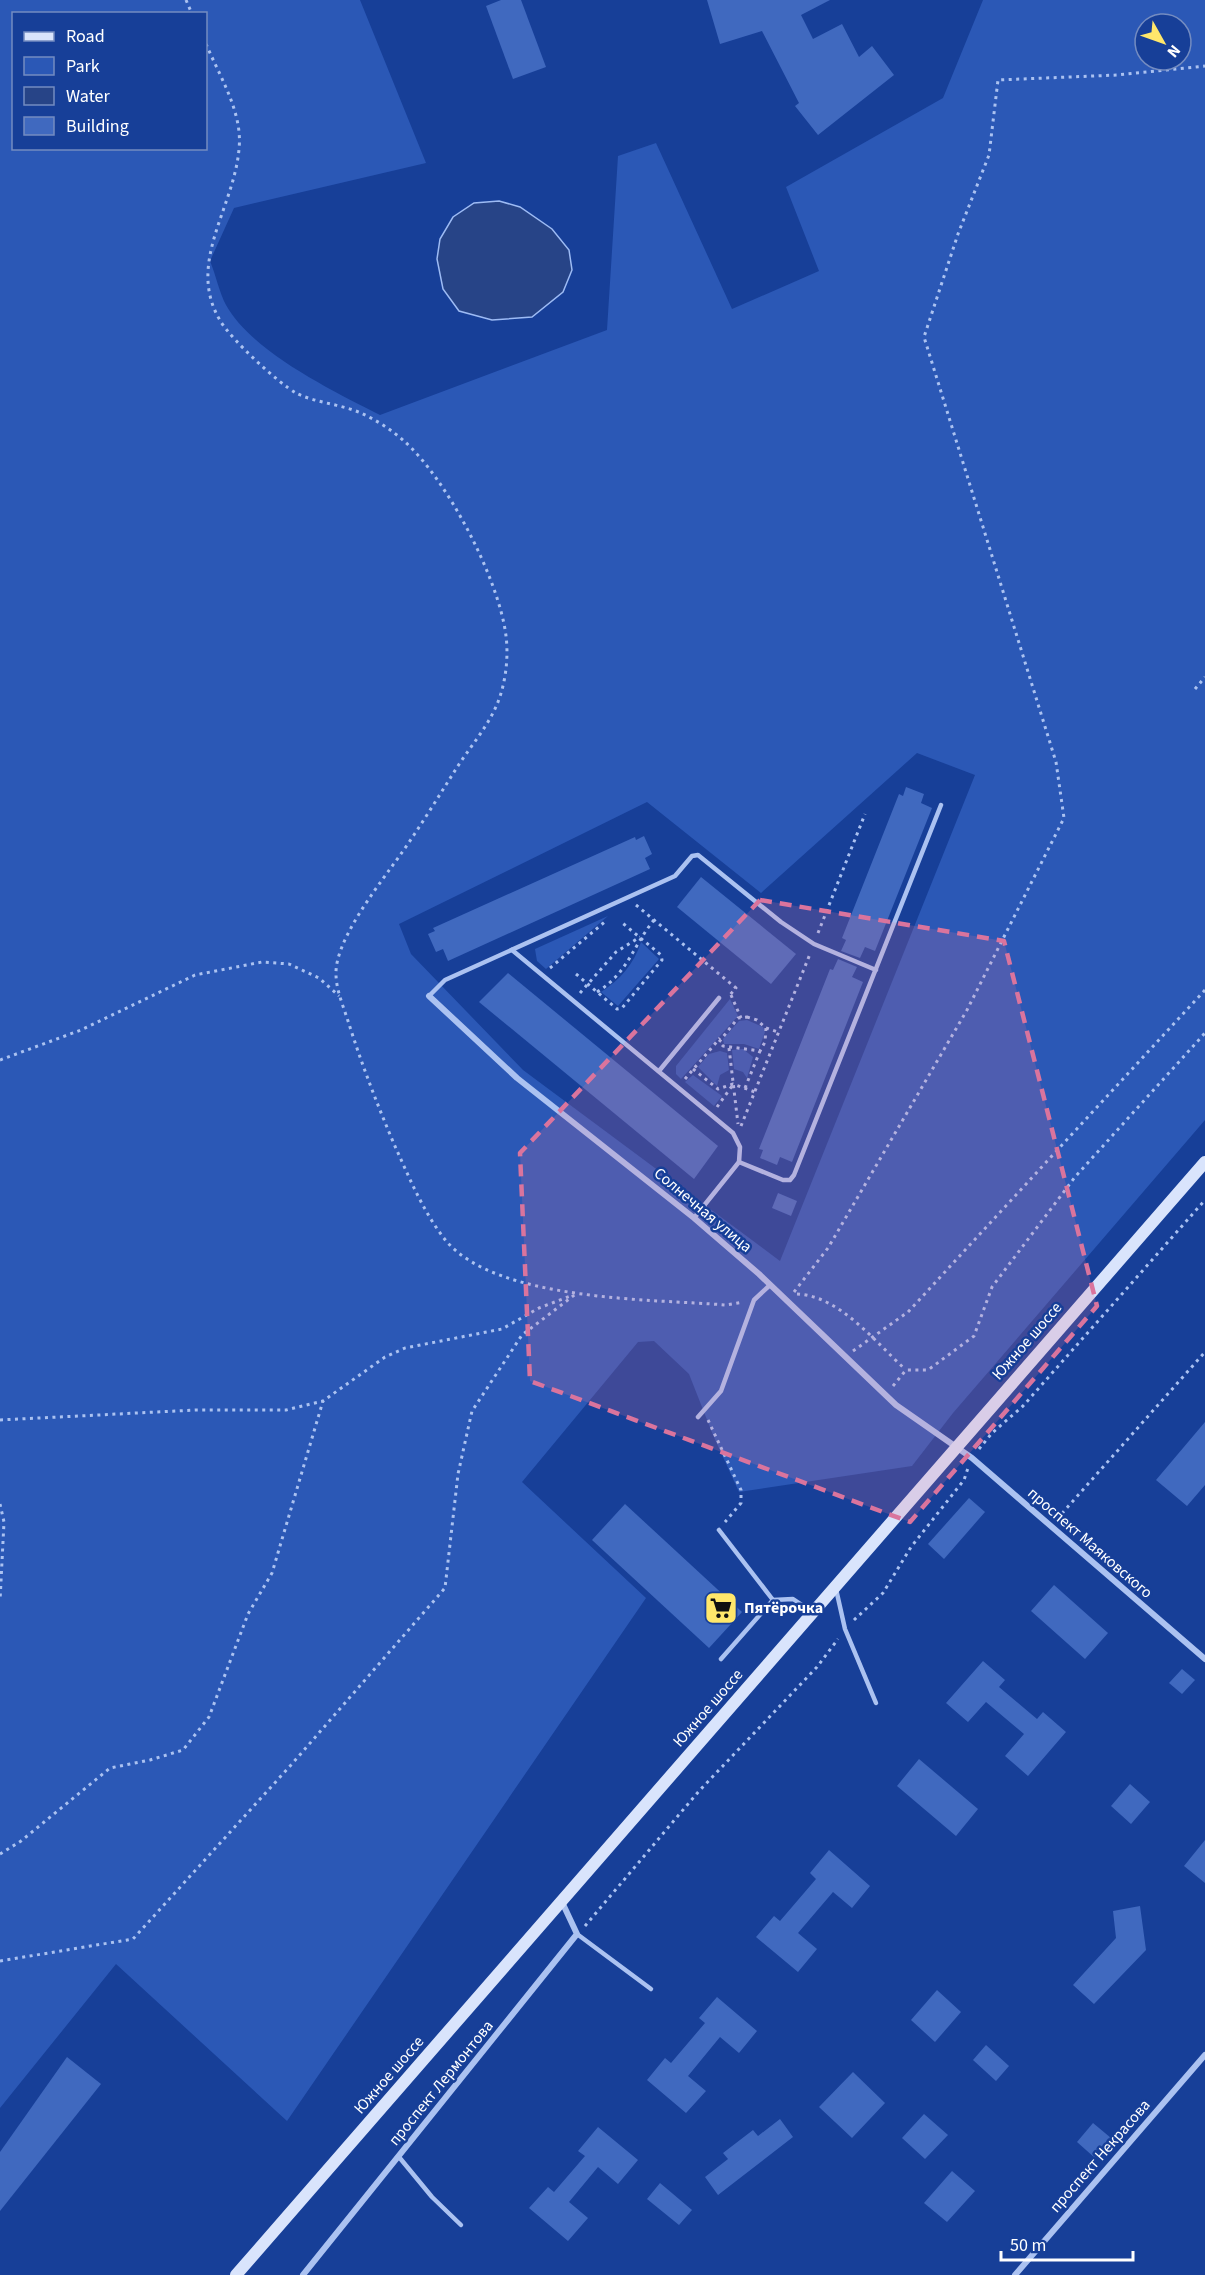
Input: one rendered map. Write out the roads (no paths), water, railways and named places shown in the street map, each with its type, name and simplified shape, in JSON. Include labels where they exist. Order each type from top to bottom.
[{"type":"street","name":"Солнечная улица","points":[[429,996],[517,1078],[694,1218],[770,1285],[917,1422],[956,1447]]},
{"type":"street","name":"Южное шоссе","points":[[236,2275],[1205,1162]]},
{"type":"street","name":"проспект Маяковского","points":[[956,1447],[972,1458],[1205,1659]]},
{"type":"street","points":[[562,1902],[577,1934]]},
{"type":"street","name":"проспект Лермонтова","points":[[303,2275],[577,1934]]},
{"type":"street","name":"проспект Некрасова","points":[[1015,2275],[1205,2055]]},
{"type":"lane","points":[[739,1162],[783,1180],[790,1180],[794,1175],[941,805]]},
{"type":"lane","points":[[429,996],[445,980],[675,876],[692,856],[698,855],[781,922],[814,944],[876,970]]},
{"type":"lane","points":[[512,950],[733,1132],[740,1147],[739,1162],[694,1218]]},
{"type":"lane","points":[[659,1071],[719,998]]},
{"type":"lane","points":[[698,1416],[721,1391],[754,1300],[770,1285]]},
{"type":"lane","points":[[718,1530],[773,1600]]},
{"type":"lane","points":[[835,1587],[845,1629],[876,1702]]},
{"type":"lane","points":[[721,1659],[773,1600],[794,1599],[813,1613]]},
{"type":"lane","points":[[577,1934],[651,1989]]},
{"type":"lane","points":[[399,2157],[432,2197],[461,2225]]},
{"type":"water","points":[[499,201],[520,207],[552,229],[569,250],[572,270],[563,292],[532,317],[492,320],[459,311],[443,289],[437,259],[440,239],[453,217],[474,203]]},
{"type":"place","name":"Пятёрочка","points":[[721,1608]]}]
